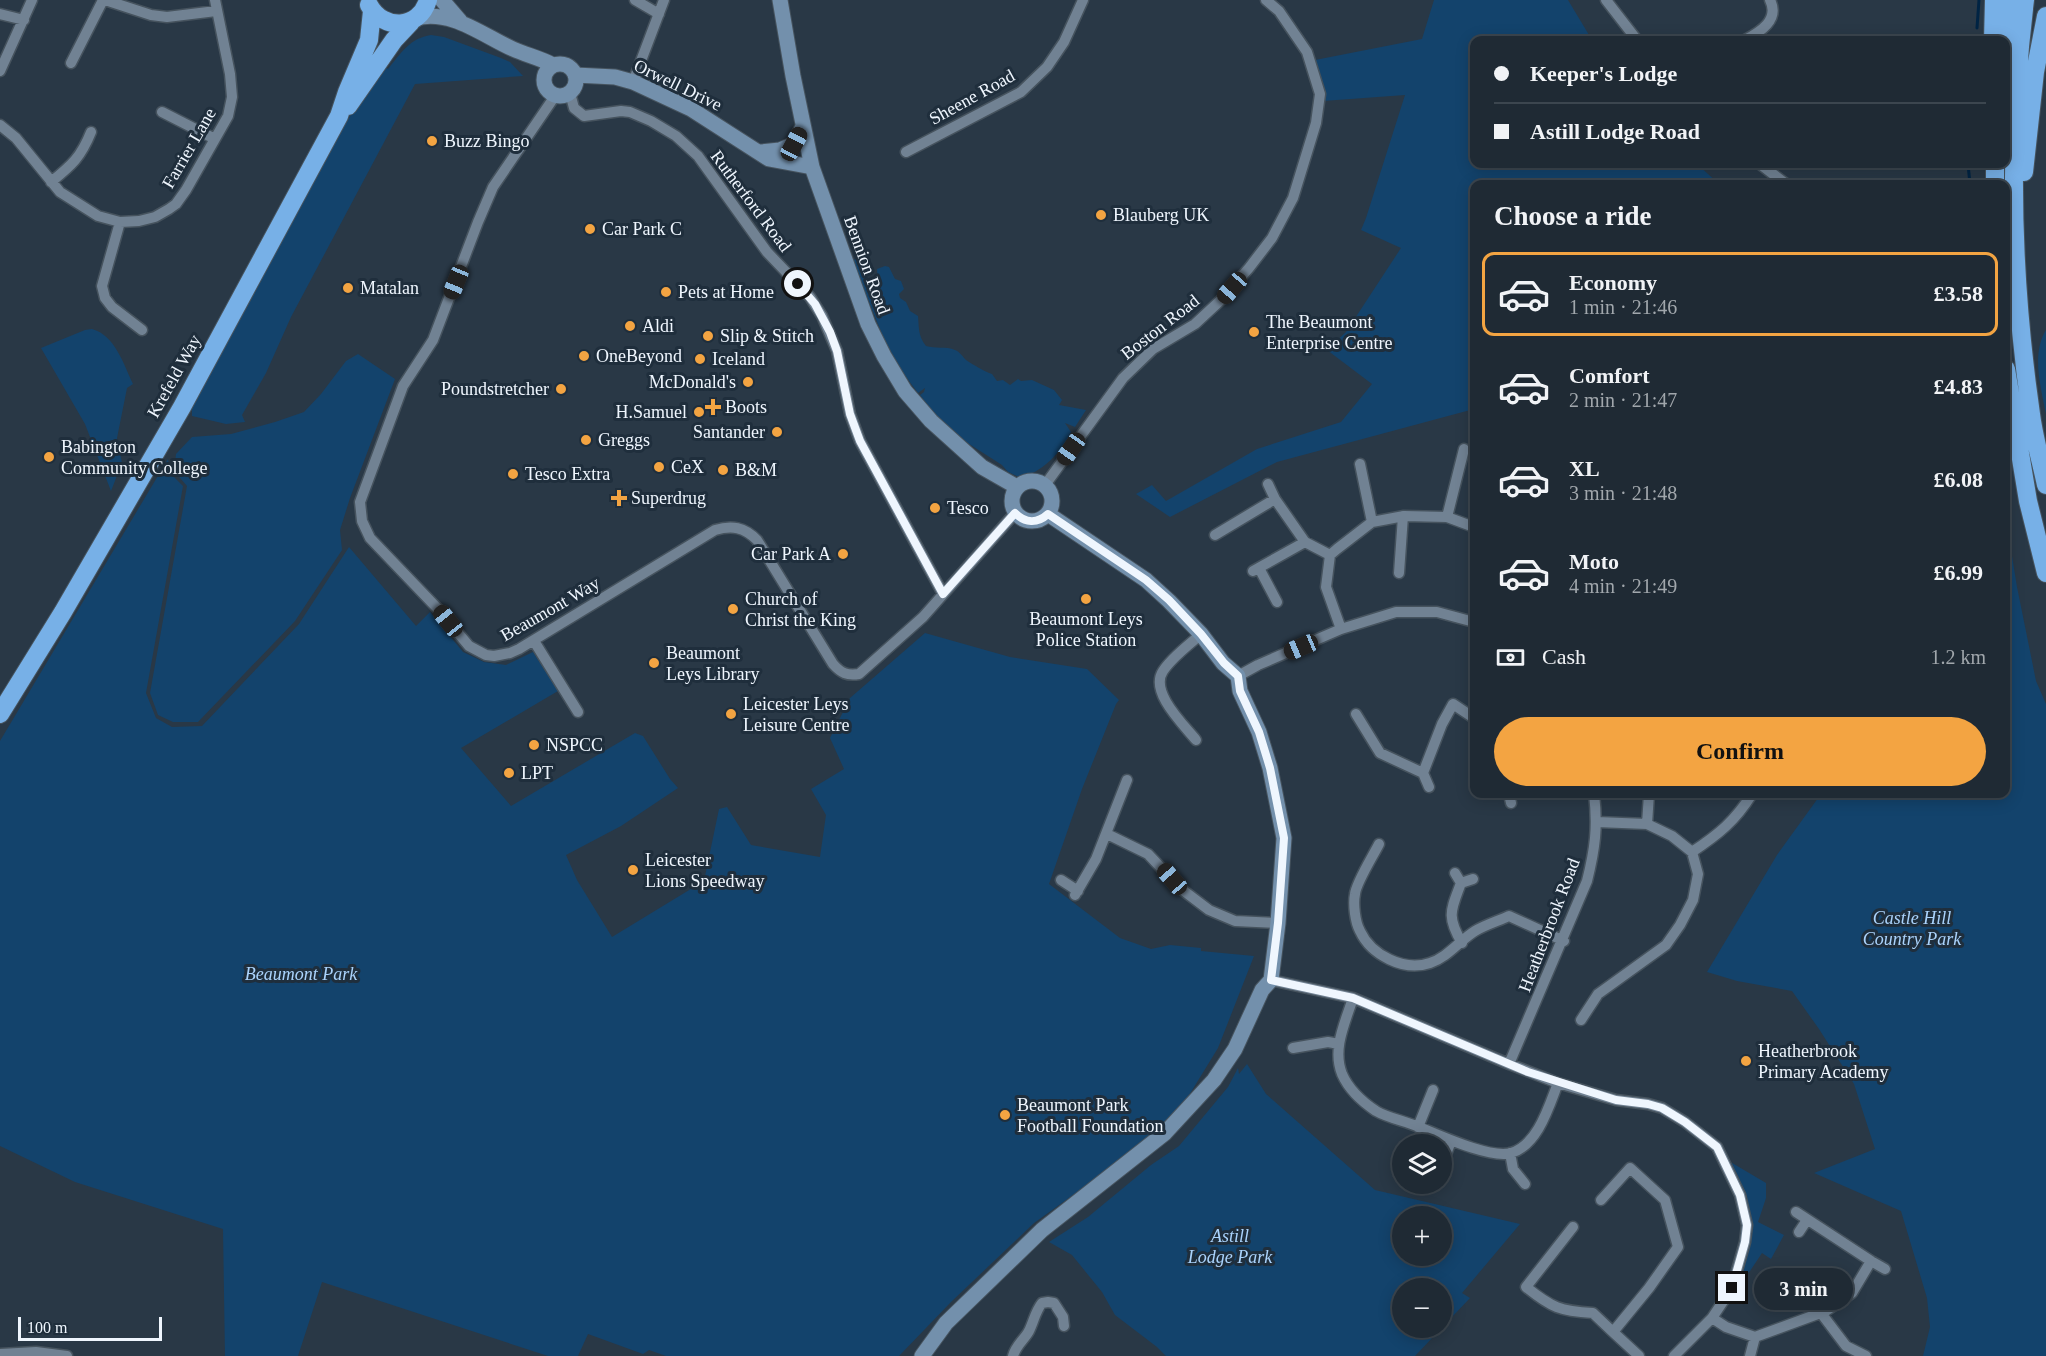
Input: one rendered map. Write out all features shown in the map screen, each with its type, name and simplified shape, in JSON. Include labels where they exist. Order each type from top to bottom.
[{"type":"highway","name":"Krefeld Way","points":[[339,116],[356,97],[394,40],[426,8],[428,0]]},
{"type":"highway","points":[[1993,36],[1994,0]]},
{"type":"highway","points":[[2004,36],[2009,0]]},
{"type":"highway","points":[[2025,0],[2014,122],[2013,201],[2021,333],[2031,416],[2046,485]]},
{"type":"highway","name":"Krefeld Way","points":[[0,714],[63,612],[182,407],[339,116],[369,40],[368,4]]},
{"type":"highway","points":[[368,4],[383,21],[393,24],[413,20]]},
{"type":"highway","points":[[2017,267],[2033,95],[2046,16]]},
{"type":"highway","points":[[2010,401],[2028,501],[2046,573]]},
{"type":"street","points":[[0,71],[32,0]]},
{"type":"street","points":[[71,63],[104,0],[151,15],[167,17],[216,5]]},
{"type":"street","points":[[442,0],[460,21]]},
{"type":"street","points":[[634,0],[659,14]]},
{"type":"street","points":[[633,82],[664,0]]},
{"type":"street","name":"Bennion Road","points":[[780,0],[812,167],[868,324],[905,391],[931,421],[982,467],[1017,487]]},
{"type":"street","name":"Sheene Road","points":[[906,152],[1021,92],[1047,67],[1064,42],[1083,0]]},
{"type":"street","name":"Boston Road","points":[[1045,485],[1123,378],[1153,349],[1195,324],[1223,298],[1249,268],[1272,238],[1293,198],[1316,123],[1320,94],[1307,52],[1279,11],[1266,0]]},
{"type":"street","points":[[1606,0],[1634,36]]},
{"type":"street","points":[[1753,36],[1767,25],[1772,11],[1770,0]]},
{"type":"street","name":"Farrier Lane","points":[[0,125],[16,138],[60,192],[98,216],[120,222],[155,217],[176,204],[228,116],[232,97],[230,74],[216,5]]},
{"type":"street","points":[[0,14],[24,20]]},
{"type":"street","points":[[413,20],[434,17],[460,21],[548,70]]},
{"type":"street","points":[[562,63],[570,67],[575,75],[575,87],[562,94],[549,93],[544,87],[548,70],[562,63]]},
{"type":"street","name":"Orwell Drive","points":[[575,75],[615,77],[633,82],[691,109],[769,159],[812,167]]},
{"type":"street","name":"Rutherford Road","points":[[562,94],[584,116],[630,112],[676,136],[698,156],[767,252],[815,304],[837,351],[850,414],[856,431],[943,594]]},
{"type":"street","name":"Beaumont Way","points":[[562,94],[493,187],[433,340],[403,386],[360,502],[362,521],[370,538],[438,609],[469,646],[486,655],[510,653],[534,641],[715,530],[733,526],[744,529],[757,540],[833,664],[844,674],[859,674],[921,619],[1015,513]]},
{"type":"street","points":[[162,112],[215,139]]},
{"type":"street","points":[[757,153],[780,150],[794,144],[803,126]]},
{"type":"street","points":[[51,182],[84,150],[91,132]]},
{"type":"street","points":[[1765,168],[1781,180]]},
{"type":"street","points":[[120,222],[102,286],[105,298],[112,307],[142,330]]},
{"type":"street","points":[[1447,517],[1464,449]]},
{"type":"street","points":[[1360,465],[1372,522]]},
{"type":"street","points":[[1028,481],[1045,485],[1051,493],[1052,502],[1048,514],[1031,521],[1015,513],[1011,500],[1017,487],[1028,481]]},
{"type":"street","points":[[1268,484],[1275,500],[1305,542],[1330,555]]},
{"type":"street","points":[[1215,535],[1275,500]]},
{"type":"street","points":[[921,1356],[946,1323],[1042,1230],[1165,1134],[1214,1080],[1235,1048],[1263,990],[1271,980],[1284,838],[1270,768],[1259,732],[1240,691],[1238,676],[1224,663],[1201,634],[1146,580],[1048,514]]},
{"type":"street","points":[[1399,573],[1403,516]]},
{"type":"street","points":[[1341,629],[1326,587],[1330,555],[1372,522],[1403,516],[1447,517],[1470,525]]},
{"type":"street","points":[[1277,602],[1256,569],[1305,542]]},
{"type":"street","points":[[1238,676],[1341,629],[1396,612],[1437,612],[1470,621]]},
{"type":"street","points":[[1196,740],[1165,701],[1160,681],[1161,672],[1201,634]]},
{"type":"street","points":[[534,641],[578,712]]},
{"type":"street","points":[[1423,773],[1442,724],[1453,704],[1470,715]]},
{"type":"street","points":[[1356,714],[1380,753],[1423,773],[1429,787]]},
{"type":"street","points":[[1061,880],[1077,893],[1096,859],[1127,780]]},
{"type":"street","name":"Heatherbrook Road","points":[[1509,1064],[1564,941],[1587,881],[1593,857],[1597,822],[1594,798]]},
{"type":"street","points":[[1647,824],[1649,798]]},
{"type":"street","points":[[1692,852],[1736,818],[1749,798]]},
{"type":"street","points":[[1581,1020],[1598,994],[1666,945],[1693,900],[1698,874],[1692,852],[1672,836],[1647,824],[1597,822]]},
{"type":"street","points":[[1107,834],[1148,854],[1191,898],[1220,916],[1235,921],[1278,923]]},
{"type":"street","points":[[1379,844],[1355,893],[1356,916],[1359,931],[1372,947],[1390,960],[1409,966],[1428,964],[1440,958],[1474,932],[1509,916],[1564,941]]},
{"type":"street","points":[[1455,873],[1461,883]]},
{"type":"street","points":[[1461,883],[1473,879]]},
{"type":"street","points":[[1461,883],[1451,910],[1453,927],[1462,942]]},
{"type":"street","points":[[1271,980],[1353,998],[1558,1083],[1616,1100],[1662,1108],[1685,1122],[1717,1147],[1740,1195],[1747,1225],[1745,1242],[1732,1288],[1712,1318],[1674,1356]]},
{"type":"street","points":[[1353,998],[1337,1055],[1342,1073],[1352,1092],[1377,1112],[1434,1134]]},
{"type":"street","points":[[1293,1048],[1328,1042],[1339,1044]]},
{"type":"street","points":[[1452,1141],[1491,1152],[1510,1153],[1528,1142],[1540,1127],[1558,1083]]},
{"type":"street","points":[[1418,1127],[1433,1090]]},
{"type":"street","points":[[1510,1153],[1513,1169],[1525,1184]]},
{"type":"street","points":[[1601,1200],[1629,1168],[1665,1200],[1678,1247],[1650,1288],[1613,1332]]},
{"type":"street","points":[[1796,1212],[1885,1269]]},
{"type":"street","points":[[1799,1232],[1807,1220]]},
{"type":"street","points":[[1573,1227],[1526,1287],[1547,1304],[1565,1311],[1593,1312],[1639,1356]]},
{"type":"street","points":[[1712,1318],[1726,1327],[1755,1337],[1821,1313],[1852,1293],[1870,1261]]},
{"type":"street","points":[[1013,1356],[1019,1343],[1028,1333],[1033,1317],[1042,1303],[1054,1304],[1063,1317],[1064,1326]]},
{"type":"street","points":[[1821,1313],[1846,1346],[1866,1356]]},
{"type":"street","points":[[1750,1356],[1755,1337]]},
{"type":"street","points":[[0,1354],[36,1352],[67,1356]]},
{"type":"green space","points":[[1434,0],[1568,0],[1590,36],[1470,36],[1470,168],[1701,168],[1715,180],[1470,180],[1470,410],[1277,462],[1170,517],[1136,494],[1152,485],[1166,501],[1257,449],[1341,422],[1372,384],[1327,350],[1346,332],[1401,248],[1361,230],[1405,95],[1323,101],[1315,60],[1422,39]]},
{"type":"green space","points":[[431,35],[444,37],[510,62],[523,76],[415,84],[291,317],[266,373],[242,415],[245,422],[226,424],[192,416],[192,410],[187,407],[281,234],[356,106],[383,65],[388,69],[417,39]]},
{"type":"green space","points":[[856,259],[876,303],[870,283],[876,285],[878,283],[877,269],[889,267],[895,279],[901,281],[904,289],[899,294],[900,298],[906,302],[910,311],[918,316],[920,335],[926,346],[957,351],[966,360],[992,374],[997,381],[1003,380],[1010,385],[1018,379],[1032,380],[1054,390],[1062,400],[1059,405],[1086,410],[1075,427],[1065,423],[1071,432],[1062,447],[1050,460],[1036,471],[1019,477],[1008,472],[1002,465],[966,442],[933,413],[920,395],[925,388],[918,393],[900,369],[884,339],[852,260]]},
{"type":"green space","points":[[92,329],[107,337],[113,344],[133,384],[127,388],[117,438],[122,463],[111,491],[85,424],[41,348]]},
{"type":"green space","points":[[2046,330],[2046,414],[2038,360],[2041,339]]},
{"type":"green space","points":[[358,354],[395,379],[340,530],[342,550],[295,621],[198,722],[173,722],[158,715],[150,693],[187,486],[174,471],[176,454],[192,437],[231,434],[304,412],[346,361]]},
{"type":"green space","name":"Beaumont Park","points":[[168,459],[170,473],[183,486],[146,693],[156,718],[172,727],[202,726],[299,624],[349,547],[416,626],[430,612],[463,652],[484,662],[506,665],[533,652],[558,691],[461,748],[511,806],[635,733],[643,736],[678,788],[621,826],[566,855],[577,880],[612,937],[704,881],[719,809],[727,807],[751,845],[820,857],[826,815],[811,789],[844,769],[830,738],[850,698],[925,633],[1010,657],[1087,669],[1119,700],[1082,789],[1049,884],[1120,938],[1151,949],[1170,945],[1201,948],[1201,951],[1254,956],[1218,1048],[1183,1105],[1126,1157],[1034,1223],[951,1302],[899,1356],[666,1356],[649,1350],[643,1354],[588,1334],[578,1356],[548,1356],[322,1282],[298,1356],[225,1356],[223,1229],[75,1182],[0,1146],[0,741]]},
{"type":"green space","name":"Castle Hill Country Park","points":[[2010,544],[2036,681],[2046,704],[2046,1356],[1923,1356],[1930,1327],[1927,1298],[1901,1211],[1814,1173],[1875,1149],[1854,1084],[1792,991],[1737,981],[1707,972],[1777,855],[1818,798],[2010,798]]},
{"type":"green space","name":"Astill Lodge Park","points":[[1247,1064],[1266,1094],[1375,1190],[1443,1206],[1392,1206],[1392,1266],[1452,1266],[1452,1208],[1520,1224],[1462,1293],[1470,1298],[1452,1317],[1452,1278],[1392,1278],[1392,1338],[1432,1338],[1415,1356],[1166,1356],[1115,1315],[1102,1292],[1072,1255],[1049,1242],[1088,1217],[1151,1165],[1179,1146],[1228,1087],[1238,1068],[1239,1074]]},
{"type":"green space","points":[[1722,1157],[1766,1183],[1766,1198],[1758,1222],[1784,1235],[1771,1259],[1762,1253],[1750,1271],[1734,1284],[1747,1225]]},
{"type":"waterway","points":[[1977,28],[1979,0]]},
{"type":"waterway","points":[[1968,168],[1970,180]]},
{"type":"place","name":"Buzz Bingo","points":[[432,141]]},
{"type":"place","name":"Blauberg UK","points":[[1101,215]]},
{"type":"place","name":"Car Park C","points":[[590,229]]},
{"type":"place","name":"Matalan","points":[[348,288]]},
{"type":"place","name":"Pets at Home","points":[[666,292]]},
{"type":"place","name":"Aldi","points":[[630,326]]},
{"type":"place","name":"The Beaumont Enterprise Centre","points":[[1254,332]]},
{"type":"place","name":"Slip & Stitch","points":[[708,336]]},
{"type":"place","name":"OneBeyond","points":[[584,356]]},
{"type":"place","name":"Iceland","points":[[700,359]]},
{"type":"place","name":"McDonald's","points":[[748,382]]},
{"type":"place","name":"Poundstretcher","points":[[561,389]]},
{"type":"place","name":"Boots","points":[[713,407]]},
{"type":"place","name":"H.Samuel","points":[[699,412]]},
{"type":"place","name":"Santander","points":[[777,432]]},
{"type":"place","name":"Greggs","points":[[586,440]]},
{"type":"place","name":"Babington Community College","points":[[49,457]]},
{"type":"place","name":"CeX","points":[[659,467]]},
{"type":"place","name":"B&M","points":[[723,470]]},
{"type":"place","name":"Tesco Extra","points":[[513,474]]},
{"type":"place","name":"Superdrug","points":[[619,498]]},
{"type":"place","name":"Tesco","points":[[935,508]]},
{"type":"place","name":"Car Park A","points":[[843,554]]},
{"type":"place","name":"Beaumont Leys Police Station","points":[[1086,599]]},
{"type":"place","name":"Church of Christ the King","points":[[733,609]]},
{"type":"place","name":"Beaumont Leys Library","points":[[654,663]]},
{"type":"place","name":"Leicester Leys Leisure Centre","points":[[731,714]]},
{"type":"place","name":"NSPCC","points":[[534,745]]},
{"type":"place","name":"LPT","points":[[509,773]]},
{"type":"place","name":"Leicester Lions Speedway","points":[[633,870]]},
{"type":"place","name":"Heatherbrook Primary Academy","points":[[1746,1061]]},
{"type":"place","name":"Beaumont Park Football Foundation","points":[[1005,1115]]},
{"type":"route","points":[[798,284],[815,304],[830,332],[837,351],[850,414],[860,441],[943,594],[1015,513],[1031,521],[1038,521],[1048,514],[1146,580],[1169,600],[1238,676],[1240,691],[1259,732],[1270,768],[1284,838],[1271,980],[1353,998],[1528,1072],[1616,1100],[1662,1108],[1685,1122],[1717,1147],[1740,1195],[1747,1225],[1745,1242],[1732,1288]]}]
